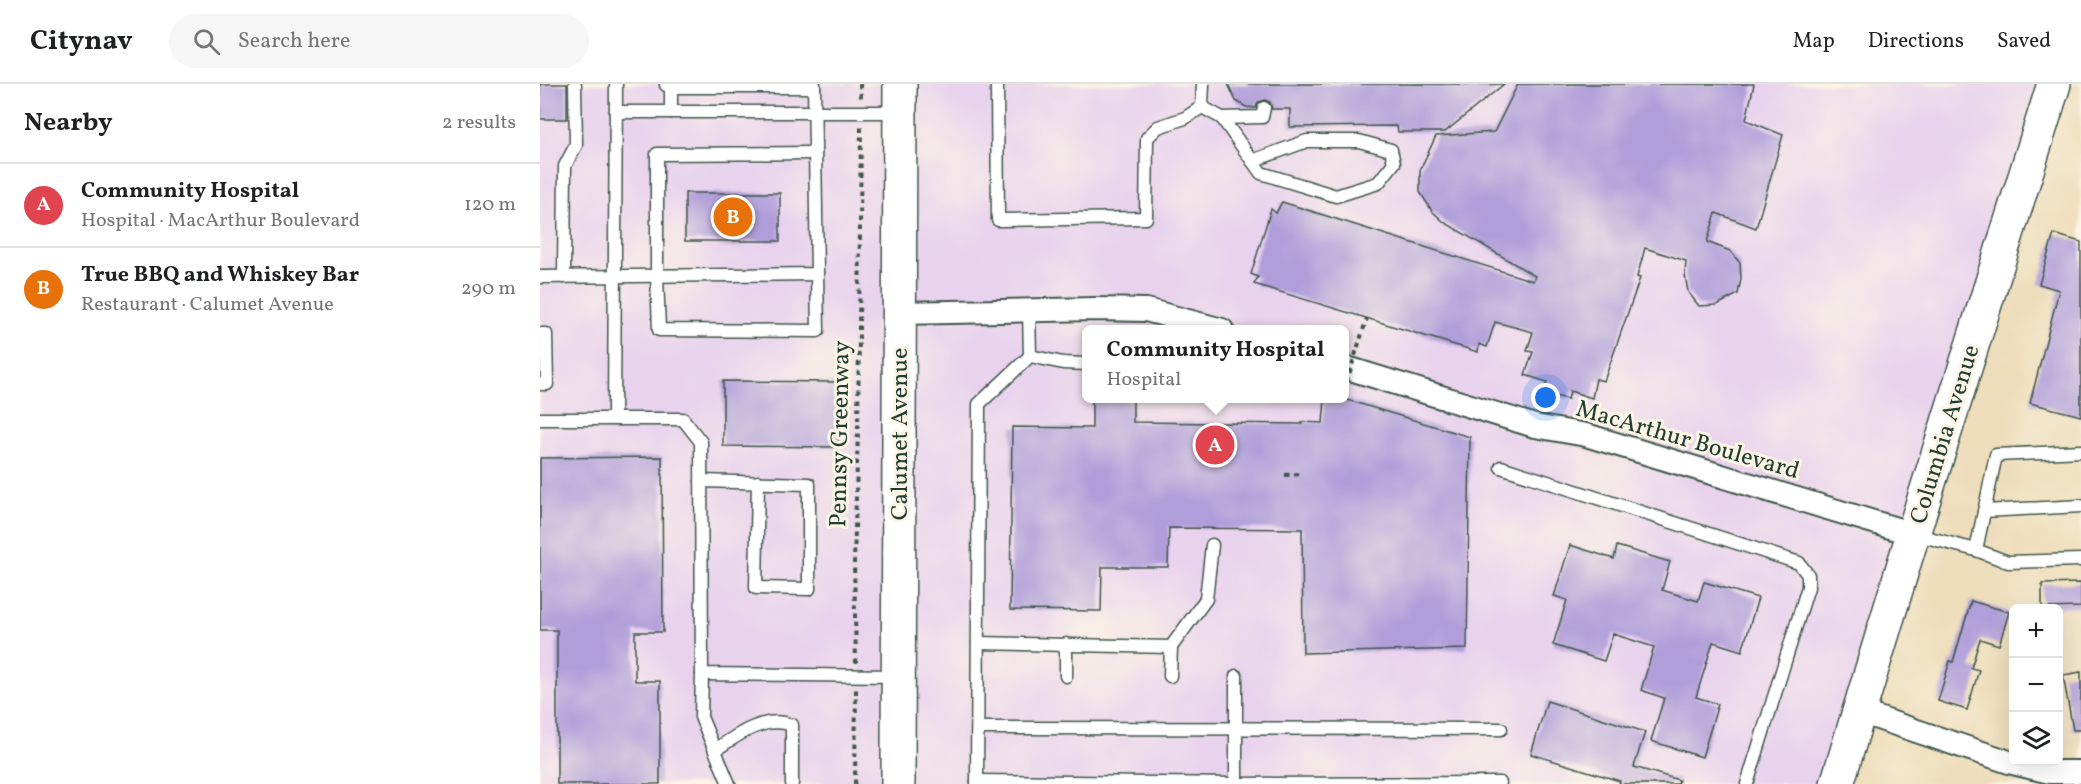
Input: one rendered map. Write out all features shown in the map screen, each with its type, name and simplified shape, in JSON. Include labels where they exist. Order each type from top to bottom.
[{"type":"street","name":"Columbia Avenue","points":[[1837,784],[2054,84]]},
{"type":"street","name":"Calumet Avenue","points":[[898,784],[900,98]]},
{"type":"street","points":[[900,313],[1146,310],[1203,325]]},
{"type":"street","name":"MacArthur Boulevard","points":[[1349,369],[1535,426],[1586,435],[1913,534]]},
{"type":"street","points":[[1860,712],[2009,762],[2050,772],[2081,772]]},
{"type":"lane","points":[[564,277],[565,166],[576,145],[575,84]]},
{"type":"lane","points":[[614,418],[616,84]]},
{"type":"lane","points":[[997,84],[998,220],[1146,218],[1147,138],[1158,127],[1185,117],[1202,106]]},
{"type":"lane","points":[[1202,106],[1203,84]]},
{"type":"lane","points":[[671,112],[668,86],[814,86],[818,331],[659,330],[657,154],[815,153]]},
{"type":"lane","points":[[616,112],[861,112],[900,98]]},
{"type":"lane","points":[[1202,106],[1222,117],[1252,161],[1261,173],[1336,196],[1378,183],[1394,163],[1390,150],[1359,141],[1307,141],[1252,161]]},
{"type":"lane","points":[[1222,117],[1262,117],[1264,108]]},
{"type":"lane","points":[[540,277],[818,274]]},
{"type":"lane","points":[[1029,310],[1030,356],[980,405],[977,783],[1500,783]]},
{"type":"lane","points":[[540,334],[546,334],[547,384],[540,384]]},
{"type":"lane","points":[[1030,356],[1064,363],[1082,364]]},
{"type":"lane","points":[[540,419],[683,419],[701,442],[701,717],[729,784]]},
{"type":"lane","points":[[1976,550],[1996,455],[2081,451]]},
{"type":"lane","points":[[1501,467],[1799,563],[1808,575],[1808,587],[1747,784]]},
{"type":"lane","points":[[701,481],[758,482],[809,484],[809,589],[756,588],[758,482]]},
{"type":"lane","points":[[1984,511],[2081,506]]},
{"type":"lane","points":[[1913,534],[1976,550],[2008,562],[2081,560]]},
{"type":"lane","points":[[1170,676],[1171,646],[1206,599],[1212,545]]},
{"type":"lane","points":[[978,643],[1171,646]]},
{"type":"lane","points":[[1066,644],[1066,676]]},
{"type":"lane","points":[[702,674],[899,676]]},
{"type":"lane","points":[[1236,676],[1236,784]]},
{"type":"lane","points":[[715,750],[741,732],[766,723],[792,725],[792,784]]},
{"type":"lane","points":[[978,728],[1501,729]]},
{"type":"path","name":"Pennsy Greenway","points":[[855,784],[860,84]]},
{"type":"path","points":[[1349,374],[1367,318]]},
{"type":"path","points":[[1285,475],[1302,474]]},
{"type":"shaded area","points":[[540,84],[2049,84],[1833,784],[540,784]]},
{"type":"building","points":[[540,84],[567,84],[567,119],[540,119]]},
{"type":"building","points":[[1228,84],[1504,84],[1445,132],[1398,132],[1397,126],[1290,127],[1290,109],[1272,109],[1270,102],[1265,100],[1258,102],[1256,108],[1246,107],[1236,101]]},
{"type":"building","points":[[1518,84],[1754,84],[1746,120],[1783,135],[1756,228],[1716,213],[1707,242],[1730,251],[1740,263],[1741,279],[1738,294],[1717,305],[1699,306],[1688,292],[1685,275],[1686,261],[1645,248],[1637,277],[1640,278],[1604,381],[1596,379],[1592,398],[1570,391],[1568,399],[1542,393],[1547,382],[1525,375],[1533,352],[1527,351],[1533,332],[1495,322],[1487,347],[1479,344],[1478,352],[1254,284],[1258,277],[1251,274],[1271,209],[1276,213],[1282,202],[1533,281],[1535,276],[1444,222],[1432,211],[1420,192],[1420,170],[1436,136],[1494,132]]},
{"type":"building","points":[[685,193],[780,193],[780,241],[685,241]]},
{"type":"building","points":[[2054,234],[2081,242],[2081,416],[2030,403],[2059,290],[2039,284]]},
{"type":"building","points":[[723,381],[838,382],[838,447],[723,446]]},
{"type":"building","points":[[1349,401],[1470,437],[1467,649],[1303,653],[1302,529],[1169,528],[1168,567],[1102,567],[1101,611],[1010,610],[1012,427],[1092,428],[1092,403],[1133,403],[1133,422],[1302,424],[1302,422],[1323,423],[1325,403],[1349,403]]},
{"type":"building","points":[[662,457],[663,632],[635,632],[635,681],[660,681],[660,784],[557,784],[557,630],[540,630],[540,458]]},
{"type":"building","points":[[1570,545],[1614,559],[1617,546],[1670,562],[1662,590],[1698,601],[1704,582],[1758,598],[1742,651],[1713,642],[1696,697],[1718,704],[1702,757],[1651,741],[1664,698],[1641,690],[1654,647],[1613,634],[1604,661],[1553,645],[1567,600],[1554,596]]},
{"type":"building","points":[[2081,583],[2081,607],[2063,607],[2063,604],[2042,604],[2042,584]]},
{"type":"building","points":[[1971,601],[2009,612],[1999,645],[1980,639],[1971,668],[1979,670],[1967,710],[1938,701],[1950,661],[1953,662]]},
{"type":"building","points":[[2081,672],[2081,730],[2073,730],[2063,675]]},
{"type":"building","points":[[1547,701],[1645,732],[1634,767],[1679,780],[1678,784],[1619,784],[1620,781],[1531,754]]},
{"type":"place","name":"True BBQ and Whiskey Bar","points":[[733,217]]},
{"type":"place","name":"Community Hospital","points":[[1215,445]]}]
